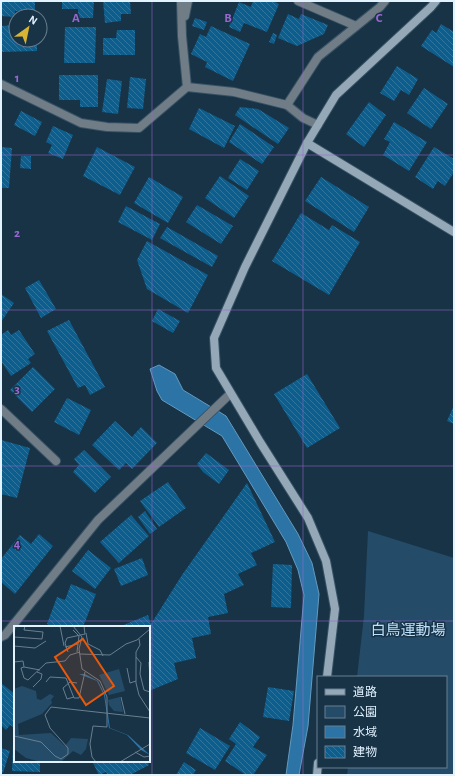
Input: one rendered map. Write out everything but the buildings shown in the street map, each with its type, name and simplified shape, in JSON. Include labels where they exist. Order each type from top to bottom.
[{"type":"street","points":[[181,1],[182,36],[187,88]]},
{"type":"street","points":[[182,36],[188,1]]},
{"type":"street","points":[[298,1],[356,26]]},
{"type":"street","points":[[287,105],[318,57],[380,7],[385,1]]},
{"type":"street","points":[[328,676],[335,609],[326,561],[308,518],[230,394],[216,368],[214,338],[245,267],[307,143],[336,95],[436,1]]},
{"type":"street","points":[[1,84],[81,123],[107,127],[139,128],[187,88],[234,92],[287,105],[303,118],[318,125]]},
{"type":"street","points":[[307,143],[454,232]]},
{"type":"street","points":[[1,638],[98,520],[230,394]]},
{"type":"street","points":[[1,409],[56,461]]},
{"type":"green space","name":"白鳥運動場","points":[[368,531],[454,558],[454,775],[347,775],[348,768],[447,768],[447,676],[357,676],[364,616]]},
{"type":"water","points":[[159,365],[175,374],[183,390],[226,416],[298,534],[312,563],[319,594],[308,726],[299,775],[286,775],[293,725],[304,595],[298,570],[286,542],[222,436],[162,400],[157,391],[150,369]]}]
